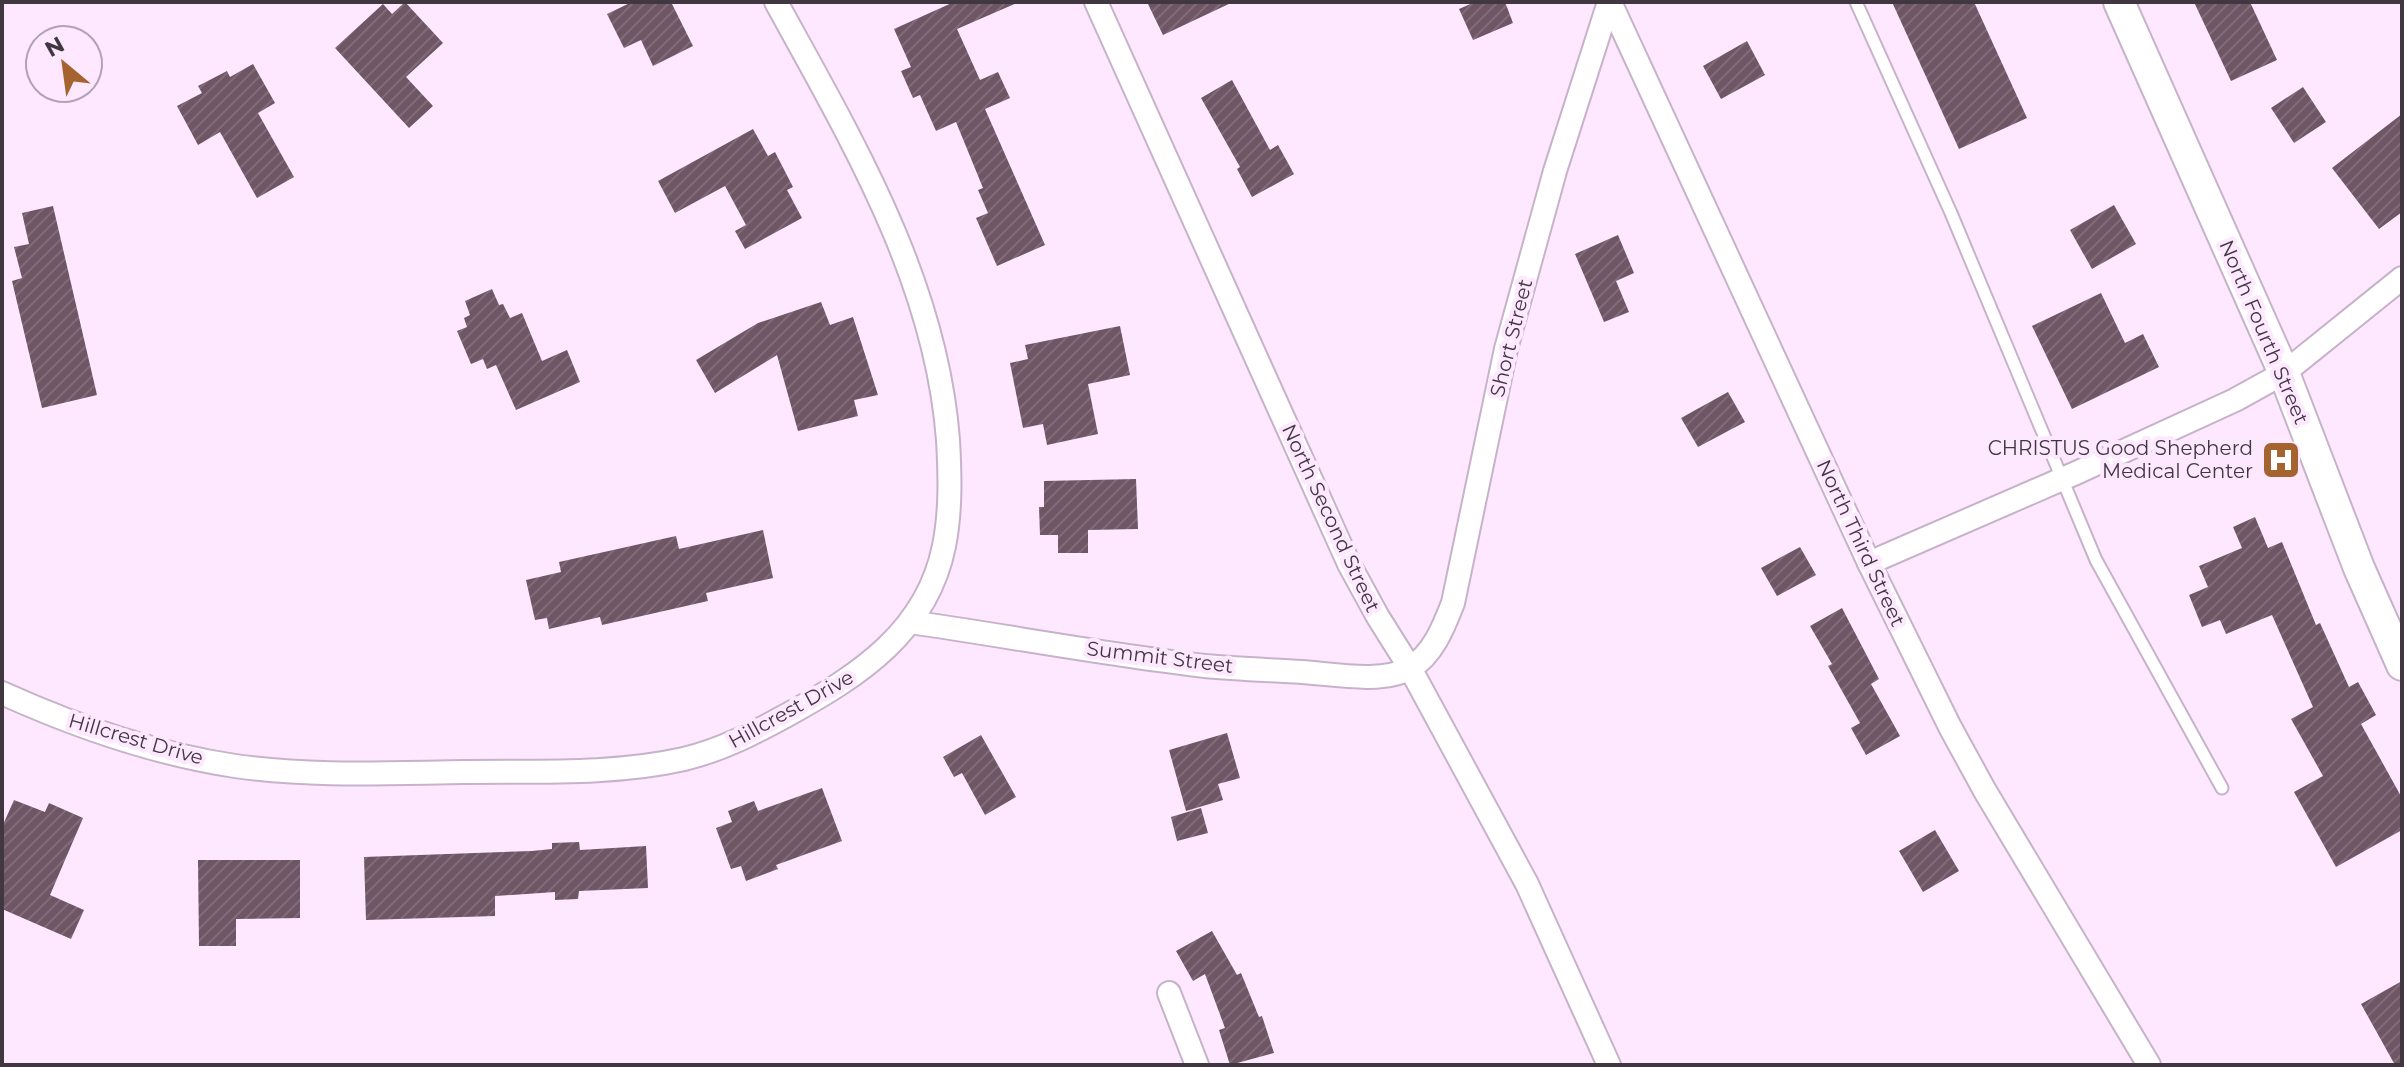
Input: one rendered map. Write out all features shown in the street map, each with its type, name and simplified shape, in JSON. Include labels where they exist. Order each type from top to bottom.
[{"type":"main road","name":"North Fourth Street","points":[[2119,2],[2284,373],[2359,568],[2402,665]]},
{"type":"street","name":"Hillcrest Drive","points":[[2,693],[127,740],[235,766],[323,774],[590,770],[686,758],[730,744],[838,687],[893,643],[924,602],[937,574],[944,547],[950,470],[938,372],[915,287],[878,195],[776,2]]},
{"type":"street","name":"North Second Street","points":[[1096,2],[1349,564],[1410,668],[1527,884],[1609,1065]]},
{"type":"street","name":"Short Street","points":[[1410,668],[1425,656],[1435,642],[1453,603],[1506,349],[1555,171],[1610,2]]},
{"type":"street","name":"North Third Street","points":[[1610,2],[1869,563],[1966,759],[2149,1065]]},
{"type":"street","points":[[1869,563],[2235,400],[2284,373],[2402,278]]},
{"type":"street","name":"Summit Street","points":[[910,622],[1206,666],[1376,677],[1410,668]]},
{"type":"street","points":[[1169,993],[1197,1065]]},
{"type":"lane","points":[[1856,2],[1951,213],[2096,560],[2222,788]]},
{"type":"building","points":[[405,2],[443,43],[406,77],[433,106],[409,128],[335,48],[383,4],[392,14]]},
{"type":"building","points":[[632,2],[671,2],[693,46],[653,66],[641,40],[624,48],[607,14]]},
{"type":"building","points":[[954,2],[1019,2],[957,29],[980,80],[998,72],[1010,98],[985,109],[1045,245],[997,266],[976,218],[988,213],[978,190],[983,188],[956,122],[936,131],[920,95],[913,98],[901,71],[911,67],[894,29]]},
{"type":"building","points":[[1147,2],[1233,2],[1163,35]]},
{"type":"building","points":[[1475,2],[1505,2],[1513,23],[1473,40],[1459,9]]},
{"type":"building","points":[[1892,2],[1974,2],[2027,118],[1959,149]]},
{"type":"building","points":[[2194,2],[2250,2],[2277,60],[2231,81]]},
{"type":"building","points":[[1747,41],[1765,75],[1721,99],[1703,66]]},
{"type":"building","points":[[253,64],[275,103],[258,113],[294,177],[257,198],[220,132],[198,145],[177,106],[202,93],[198,86],[227,71],[230,77]]},
{"type":"building","points":[[1232,80],[1270,150],[1278,145],[1294,174],[1252,197],[1237,169],[1240,167],[1201,98]]},
{"type":"building","points":[[2303,87],[2326,122],[2294,143],[2271,108]]},
{"type":"building","points":[[2402,114],[2402,212],[2379,229],[2332,168]]},
{"type":"building","points":[[753,129],[768,156],[775,152],[793,187],[787,190],[802,218],[745,249],[735,231],[746,225],[725,186],[675,213],[658,181]]},
{"type":"building","points":[[2114,205],[2136,244],[2092,269],[2070,230]]},
{"type":"building","points":[[53,206],[97,395],[42,408],[12,281],[22,278],[14,247],[29,244],[22,213]]},
{"type":"building","points":[[1618,235],[1634,273],[1616,281],[1629,312],[1604,322],[1575,254]]},
{"type":"building","points":[[492,289],[499,305],[503,304],[510,318],[522,313],[542,361],[567,350],[580,382],[516,410],[496,365],[487,369],[483,359],[471,364],[457,331],[467,327],[464,318],[470,315],[465,301]]},
{"type":"building","points":[[2101,293],[2125,343],[2143,334],[2159,367],[2072,409],[2032,326]]},
{"type":"building","points":[[821,302],[830,325],[853,317],[878,395],[854,400],[858,416],[798,431],[777,355],[715,393],[696,360],[758,323]]},
{"type":"building","points":[[1120,326],[1130,375],[1088,384],[1098,434],[1047,445],[1043,424],[1023,428],[1010,363],[1028,359],[1025,345]]},
{"type":"building","points":[[1728,392],[1745,422],[1698,447],[1681,418]]},
{"type":"building","points":[[1136,479],[1138,529],[1088,530],[1088,553],[1058,553],[1058,535],[1040,535],[1039,507],[1044,507],[1044,481]]},
{"type":"building","points":[[2255,517],[2268,548],[2282,542],[2316,625],[2320,623],[2349,687],[2358,682],[2376,715],[2361,724],[2402,798],[2402,830],[2336,867],[2294,792],[2323,776],[2291,719],[2313,707],[2272,615],[2226,634],[2220,620],[2202,627],[2189,595],[2208,587],[2199,566],[2242,548],[2233,527]]},
{"type":"building","points":[[763,530],[773,578],[706,593],[708,601],[602,625],[600,617],[549,629],[547,618],[535,620],[526,580],[561,572],[559,562],[676,536],[679,549]]},
{"type":"building","points":[[1800,547],[1816,575],[1777,596],[1761,568]]},
{"type":"building","points":[[1842,608],[1879,679],[1871,684],[1900,736],[1866,755],[1851,728],[1860,723],[1810,626]]},
{"type":"building","points":[[1227,733],[1240,778],[1218,784],[1223,800],[1186,811],[1169,750]]},
{"type":"building","points":[[981,735],[1016,797],[985,815],[962,773],[954,777],[943,757]]},
{"type":"building","points":[[822,788],[842,841],[776,865],[778,869],[746,881],[741,866],[731,869],[716,828],[732,822],[728,811],[754,801],[758,811]]},
{"type":"building","points":[[14,800],[45,812],[49,803],[83,818],[50,895],[84,910],[71,939],[2,909],[2,827]]},
{"type":"building","points":[[1201,808],[1208,833],[1177,841],[1171,817]]},
{"type":"building","points":[[1935,830],[1959,871],[1923,892],[1899,851]]},
{"type":"building","points":[[579,842],[580,850],[646,846],[648,888],[579,891],[578,899],[555,900],[555,892],[495,896],[495,916],[366,920],[364,857],[532,851],[552,849],[552,843]]},
{"type":"building","points":[[198,860],[300,860],[300,918],[236,919],[236,946],[199,946]]},
{"type":"building","points":[[1212,931],[1237,975],[1241,973],[1259,1017],[1262,1016],[1274,1053],[1230,1065],[1219,1030],[1225,1028],[1205,974],[1193,981],[1176,951]]},
{"type":"building","points":[[2402,981],[2402,1065],[2395,1065],[2361,1004]]},
{"type":"place","name":"CHRISTUS Good Shepherd Medical Center","points":[[2281,460]]}]
